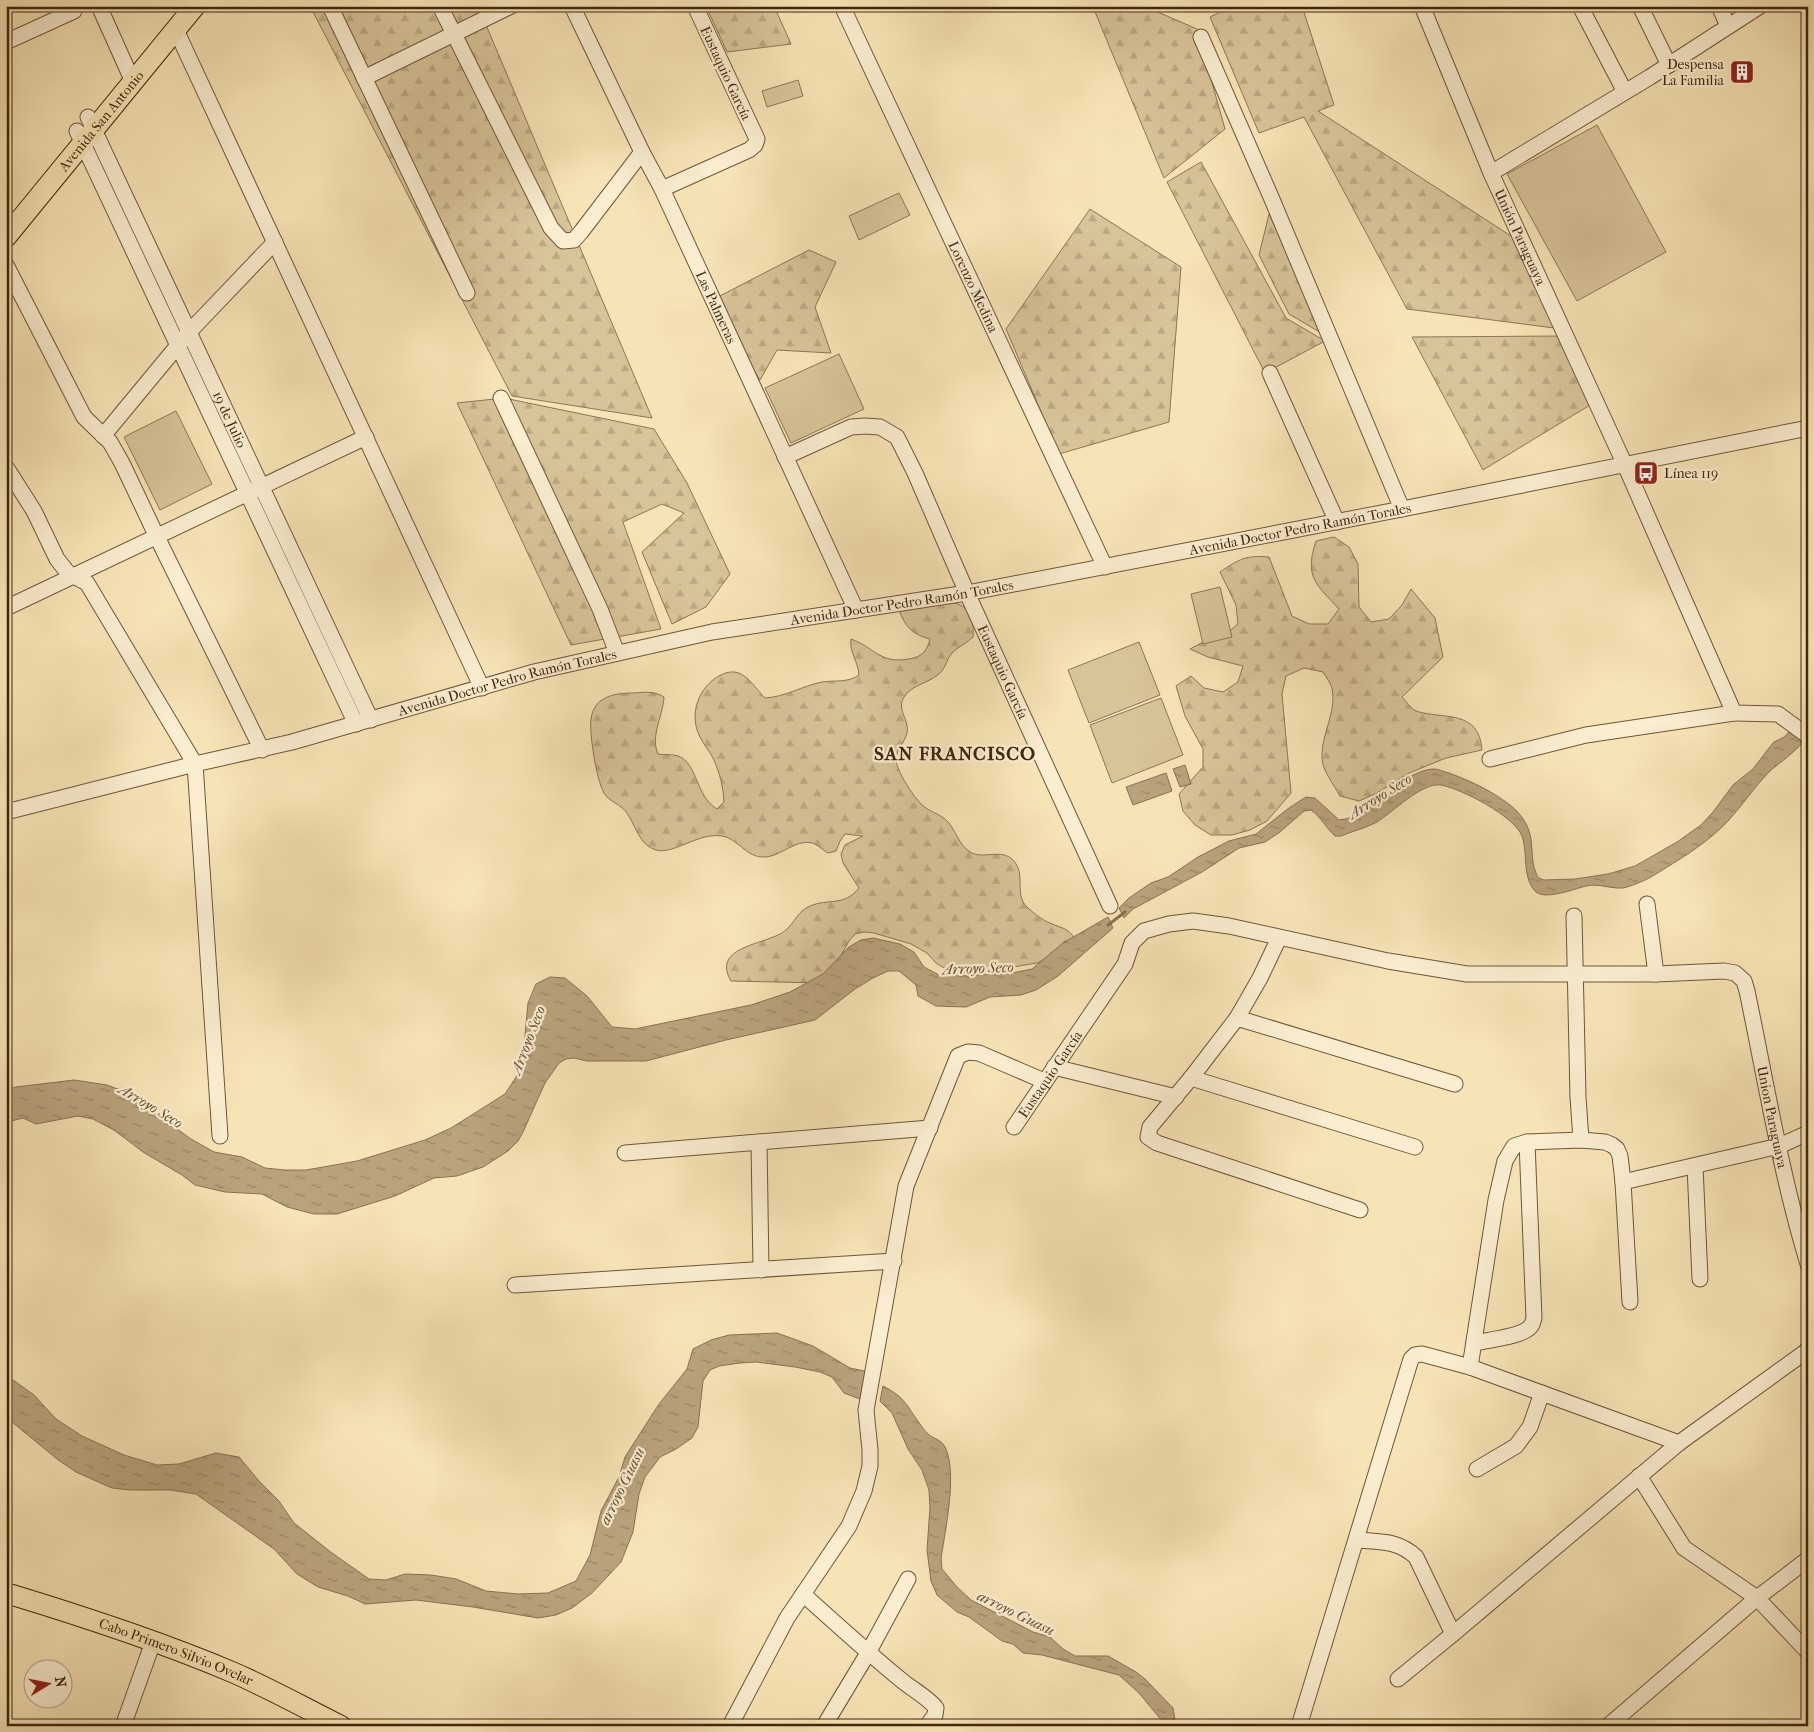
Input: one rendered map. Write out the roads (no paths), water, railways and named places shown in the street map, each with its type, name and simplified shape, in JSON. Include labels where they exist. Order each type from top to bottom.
[{"type":"main road","name":"Avenida San Antonio","points":[[6,236],[130,75],[179,6]]},
{"type":"main road","name":"Avenida San Antonio","points":[[130,75],[176,30],[195,6]]},
{"type":"main road","name":"Avenida San Antonio","points":[[6,217],[86,131]]},
{"type":"main road","name":"Cabo Primero Silvio Ovelar","points":[[6,1593],[68,1612],[234,1673],[341,1726]]},
{"type":"street","points":[[99,6],[130,75]]},
{"type":"street","points":[[330,6],[467,293]]},
{"type":"street","points":[[440,6],[551,228],[563,240],[574,240],[642,152]]},
{"type":"street","points":[[364,78],[511,6]]},
{"type":"street","name":"Las Palmeras","points":[[572,6],[642,152],[662,189],[856,610]]},
{"type":"street","name":"Eustaquio García","points":[[662,189],[749,150],[755,145],[757,139],[695,6]]},
{"type":"street","name":"Lorenzo Medina","points":[[842,6],[1105,566]]},
{"type":"street","name":"Unión Paraguaya","points":[[1422,6],[1491,173],[1734,713]]},
{"type":"street","points":[[1580,6],[1625,92]]},
{"type":"street","points":[[1640,6],[1669,65]]},
{"type":"street","points":[[1719,6],[1728,26]]},
{"type":"street","points":[[1491,173],[1669,65],[1760,6]]},
{"type":"street","points":[[6,42],[74,11]]},
{"type":"street","points":[[176,30],[482,688]]},
{"type":"street","points":[[1201,37],[1272,197],[1402,509]]},
{"type":"street","name":"19 de Julio","points":[[86,131],[189,332],[371,720]]},
{"type":"street","name":"19 de Julio","points":[[86,131],[178,345],[356,724]]},
{"type":"street","points":[[103,436],[189,332],[274,242]]},
{"type":"street","points":[[6,265],[84,417],[110,442],[118,456],[262,750]]},
{"type":"street","points":[[1270,373],[1337,522]]},
{"type":"street","points":[[500,398],[600,609],[617,653]]},
{"type":"street","name":"Eustaquio García","points":[[785,457],[851,427],[880,427],[896,437],[922,488],[967,593],[1110,906]]},
{"type":"street","name":"Avenida Doctor Pedro Ramón Torales","points":[[6,812],[195,764],[262,750],[534,672],[712,632],[967,593],[1337,522],[1808,428]]},
{"type":"street","points":[[6,608],[366,437]]},
{"type":"street","points":[[6,467],[34,511],[56,559],[68,573],[87,583],[195,764],[220,1136]]},
{"type":"street","points":[[1490,759],[1586,735],[1734,713],[1778,714],[1808,736]]},
{"type":"street","points":[[1360,1210],[1157,1143],[1148,1137],[1150,1127],[1176,1097],[1237,1018],[1260,978],[1279,938],[1388,961],[1467,974],[1656,974],[1647,904]]},
{"type":"street","points":[[1574,916],[1577,975],[1578,1097],[1581,1140]]},
{"type":"street","name":"Eustaquio García","points":[[1014,1127],[1125,964],[1132,943],[1144,931],[1169,924],[1193,921],[1229,926],[1279,938]]},
{"type":"street","name":"Union Paraguaya","points":[[1656,974],[1724,971],[1736,974],[1744,981],[1798,1232],[1808,1264]]},
{"type":"street","points":[[1237,1018],[1455,1084]]},
{"type":"street","points":[[730,1726],[784,1624],[849,1526],[864,1491],[870,1466],[866,1410],[906,1186],[958,1056],[968,1052],[979,1052],[1044,1081]]},
{"type":"street","points":[[1054,1067],[1176,1097]]},
{"type":"street","points":[[1191,1078],[1415,1147]]},
{"type":"street","points":[[625,1153],[930,1128]]},
{"type":"street","points":[[1623,1182],[1779,1146],[1808,1133]]},
{"type":"street","points":[[1470,1367],[1496,1200],[1505,1161],[1514,1146],[1526,1142],[1581,1140],[1605,1142],[1617,1150],[1620,1156],[1623,1182],[1630,1302]]},
{"type":"street","points":[[759,1142],[761,1270]]},
{"type":"street","points":[[1474,1343],[1523,1331],[1531,1327],[1534,1318],[1526,1142]]},
{"type":"street","points":[[1695,1166],[1700,1279]]},
{"type":"street","points":[[515,1285],[894,1261]]},
{"type":"street","points":[[1398,1679],[1679,1443],[1808,1350]]},
{"type":"street","points":[[1299,1726],[1411,1359],[1415,1355],[1422,1354],[1470,1367],[1679,1443]]},
{"type":"street","points":[[1477,1469],[1516,1446],[1530,1427],[1542,1393]]},
{"type":"street","points":[[1639,1476],[1684,1548],[1757,1598],[1808,1652]]},
{"type":"street","points":[[1357,1540],[1396,1544],[1406,1548],[1416,1557],[1453,1634]]},
{"type":"street","points":[[1608,1726],[1757,1598],[1808,1559]]},
{"type":"street","points":[[824,1726],[868,1653],[908,1579]]},
{"type":"street","points":[[803,1594],[868,1653],[914,1691],[932,1701],[936,1708],[935,1715],[927,1726]]},
{"type":"street","points":[[123,1726],[153,1642]]},
{"type":"water","points":[[1789,732],[1803,742],[1769,772],[1721,828],[1698,847],[1658,873],[1625,888],[1591,885],[1552,895],[1539,894],[1528,879],[1524,843],[1517,828],[1486,804],[1450,788],[1433,785],[1417,793],[1377,822],[1341,836],[1335,836],[1311,810],[1304,811],[1280,832],[1265,842],[1239,848],[1202,872],[1133,909],[1124,918],[1119,908],[1129,898],[1151,883],[1168,877],[1198,857],[1229,841],[1256,834],[1306,797],[1315,798],[1339,820],[1345,819],[1367,810],[1413,775],[1434,769],[1470,781],[1497,796],[1518,812],[1530,833],[1534,868],[1537,876],[1540,878],[1544,880],[1575,879],[1608,874],[1635,866],[1677,842],[1701,825],[1733,785],[1753,769],[1774,742]]},
{"type":"water","points":[[1185,765],[1191,784],[1180,787],[1173,769]]},
{"type":"water","points":[[1166,773],[1172,791],[1133,805],[1126,787]]},
{"type":"water","points":[[1108,917],[1113,928],[1058,976],[1036,990],[1021,995],[990,997],[966,1007],[936,1006],[918,996],[916,985],[899,971],[888,971],[855,989],[815,1020],[726,1040],[646,1061],[566,1059],[559,1063],[545,1083],[523,1132],[518,1141],[508,1151],[483,1167],[457,1176],[434,1178],[395,1196],[337,1214],[314,1214],[287,1207],[262,1194],[225,1192],[195,1185],[143,1152],[114,1130],[93,1119],[78,1116],[36,1124],[23,1118],[11,1121],[6,1125],[6,1090],[16,1087],[74,1080],[107,1085],[128,1093],[191,1139],[214,1152],[242,1157],[265,1168],[306,1170],[357,1161],[425,1140],[451,1128],[505,1094],[522,1068],[528,1003],[536,984],[550,977],[565,978],[587,996],[612,1027],[635,1029],[751,1005],[790,992],[823,974],[849,947],[861,940],[873,938],[900,944],[914,952],[924,967],[939,975],[961,976],[1012,973],[1032,969],[1063,943]]},
{"type":"water","name":"arroyo Guasu","points":[[777,1333],[813,1346],[850,1368],[869,1372],[865,1401],[844,1393],[832,1377],[820,1372],[795,1367],[756,1362],[719,1366],[710,1370],[703,1381],[698,1427],[692,1438],[660,1457],[645,1477],[639,1494],[633,1532],[621,1562],[592,1593],[572,1608],[556,1615],[538,1618],[416,1600],[365,1604],[348,1596],[318,1587],[297,1574],[274,1549],[196,1494],[171,1490],[112,1488],[76,1472],[57,1459],[6,1417],[6,1375],[34,1395],[56,1419],[82,1436],[124,1455],[157,1465],[179,1464],[216,1453],[239,1457],[279,1501],[294,1523],[369,1579],[386,1580],[405,1574],[431,1575],[456,1579],[486,1591],[518,1594],[548,1593],[576,1581],[590,1555],[601,1511],[619,1477],[625,1457],[659,1404],[687,1369],[693,1349],[711,1340],[729,1335]]},
{"type":"water","points":[[883,1386],[901,1398],[926,1432],[945,1447],[949,1458],[951,1486],[941,1559],[942,1569],[957,1587],[971,1600],[1033,1632],[1050,1637],[1063,1649],[1075,1656],[1108,1656],[1136,1672],[1173,1708],[1176,1726],[1164,1726],[1163,1722],[1139,1693],[1119,1675],[1042,1655],[1023,1653],[1013,1644],[1002,1641],[969,1617],[957,1612],[937,1595],[931,1581],[927,1550],[930,1507],[929,1490],[922,1470],[908,1449],[892,1413],[880,1401]]},
{"type":"waterway","name":"Arroyo Seco","points":[[1108,925],[1125,912]]},
{"type":"place","name":"Despensa La Familia","points":[[1742,72]]},
{"type":"place","name":"Línea 119","points":[[1646,473]]},
{"type":"district","name":"SAN FRANCISCO","points":[[955,753]]}]
